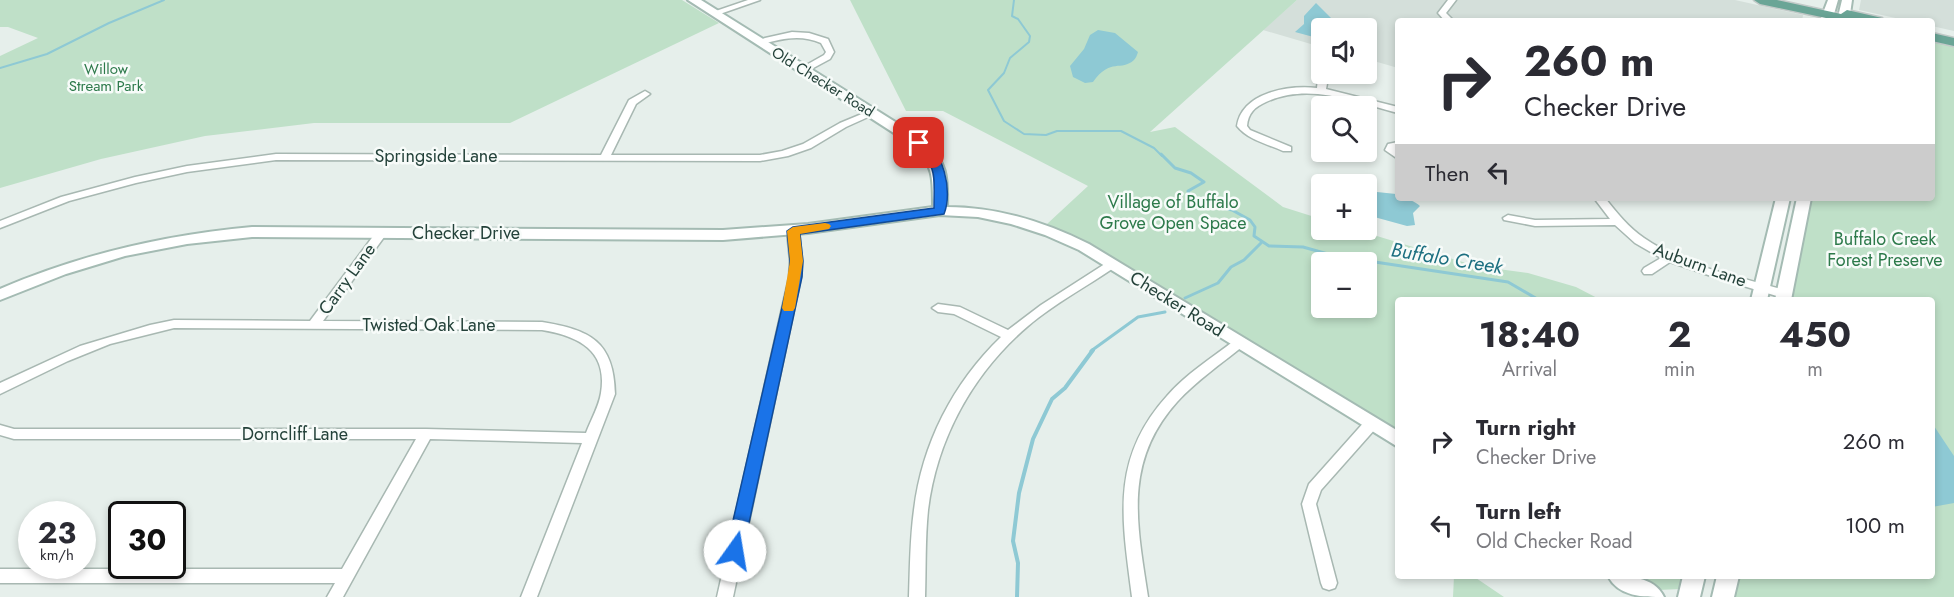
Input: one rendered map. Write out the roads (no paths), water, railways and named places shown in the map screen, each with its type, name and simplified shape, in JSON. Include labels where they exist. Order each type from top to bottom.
[{"type":"main road","points":[[1760,0],[1830,12]]},
{"type":"main road","points":[[1780,0],[1844,17]]},
{"type":"main road","points":[[1935,34],[1954,37]]},
{"type":"main road","points":[[1935,38],[1954,42]]},
{"type":"street","name":"Old Checker Road","points":[[693,0],[919,143],[936,161],[941,179],[940,211]]},
{"type":"street","points":[[714,13],[756,0]]},
{"type":"street","points":[[1447,18],[1442,13],[1452,0]]},
{"type":"street","points":[[1844,17],[1847,0]]},
{"type":"street","points":[[759,42],[784,34],[797,34],[825,41],[830,52],[827,57],[804,70]]},
{"type":"street","points":[[1322,91],[1323,84]]},
{"type":"street","points":[[1287,150],[1247,132],[1242,126],[1243,116],[1250,107],[1265,98],[1298,91],[1322,91],[1338,93],[1395,109]]},
{"type":"street","points":[[605,157],[632,102],[645,94]]},
{"type":"street","name":"Springside Lane","points":[[0,225],[65,199],[135,180],[187,169],[276,157],[744,158],[784,154],[807,146],[843,125],[872,112]]},
{"type":"street","name":"Auburn Lane","points":[[1601,201],[1618,222],[1639,240],[1670,257],[1761,294],[1784,297]]},
{"type":"street","points":[[1761,294],[1781,201]]},
{"type":"street","points":[[1784,297],[1803,201]]},
{"type":"street","name":"Checker Drive","points":[[2,290],[81,264],[147,246],[211,234],[252,232],[723,235],[793,231],[940,211]]},
{"type":"street","name":"Checker Road","points":[[940,211],[988,214],[1029,223],[1063,236],[1395,438]]},
{"type":"street","points":[[1508,218],[1535,223],[1618,222]]},
{"type":"street","points":[[725,597],[795,277],[793,231]]},
{"type":"street","name":"Carry Lane","points":[[313,325],[381,233]]},
{"type":"street","points":[[1648,272],[1670,257]]},
{"type":"street","points":[[917,597],[921,509],[936,444],[970,380],[1010,336],[1041,310],[1111,264]]},
{"type":"street","points":[[938,308],[956,310],[1010,336]]},
{"type":"street","name":"Twisted Oak Lane","points":[[0,389],[102,341],[174,324],[542,326],[565,329],[581,335],[597,346],[605,359],[609,375],[608,394],[530,597]]},
{"type":"street","points":[[1140,597],[1130,517],[1130,490],[1138,449],[1148,430],[1172,399],[1239,343]]},
{"type":"street","points":[[1329,583],[1309,504],[1314,488],[1371,423]]},
{"type":"street","name":"Dorncliff Lane","points":[[0,430],[14,434],[426,434],[591,438]]},
{"type":"street","points":[[335,597],[426,434]]},
{"type":"street","points":[[0,576],[346,576]]},
{"type":"street","points":[[1624,579],[1653,597]]},
{"type":"street","points":[[1689,597],[1693,579]]},
{"type":"street","points":[[1723,597],[1727,579]]},
{"type":"water","points":[[1316,3],[1331,18],[1311,18],[1311,36],[1295,32],[1304,24],[1304,16]]},
{"type":"water","points":[[1098,30],[1115,33],[1138,52],[1135,59],[1129,63],[1110,67],[1099,74],[1093,82],[1085,83],[1073,77],[1070,66],[1084,49],[1090,35]]},
{"type":"water","points":[[1377,192],[1395,194],[1395,201],[1412,201],[1420,206],[1413,213],[1415,225],[1407,226],[1377,218]]},
{"type":"water","points":[[1935,428],[1954,456],[1954,503],[1935,506]]},
{"type":"waterway","points":[[0,68],[47,54],[109,23],[164,0]]},
{"type":"waterway","name":"Buffalo Creek","points":[[1014,0],[1012,16],[1018,19],[1030,36],[1029,42],[1010,58],[1004,73],[988,90],[1004,121],[1024,134],[1046,135],[1057,131],[1121,131],[1154,148],[1162,156]]},
{"type":"waterway","name":"Buffalo Creek","points":[[1161,154],[1175,168],[1191,173],[1204,182],[1188,191],[1190,198],[1232,210],[1250,220],[1255,227],[1254,236],[1269,246],[1303,247],[1335,256],[1508,282],[1534,297]]},
{"type":"waterway","points":[[1185,298],[1218,283],[1231,267],[1244,260],[1261,243]]},
{"type":"waterway","points":[[1091,351],[1138,317],[1165,312]]},
{"type":"waterway","points":[[1017,597],[1018,563],[1013,541],[1019,493],[1033,439],[1052,399],[1065,388],[1093,350]]},
{"type":"park label","name":"Willow Stream Park","points":[[106,78]]},
{"type":"park label","name":"Village of Buffalo Grove Open Space","points":[[1173,212]]},
{"type":"park label","name":"Buffalo Creek Forest Preserve","points":[[1885,249]]}]
